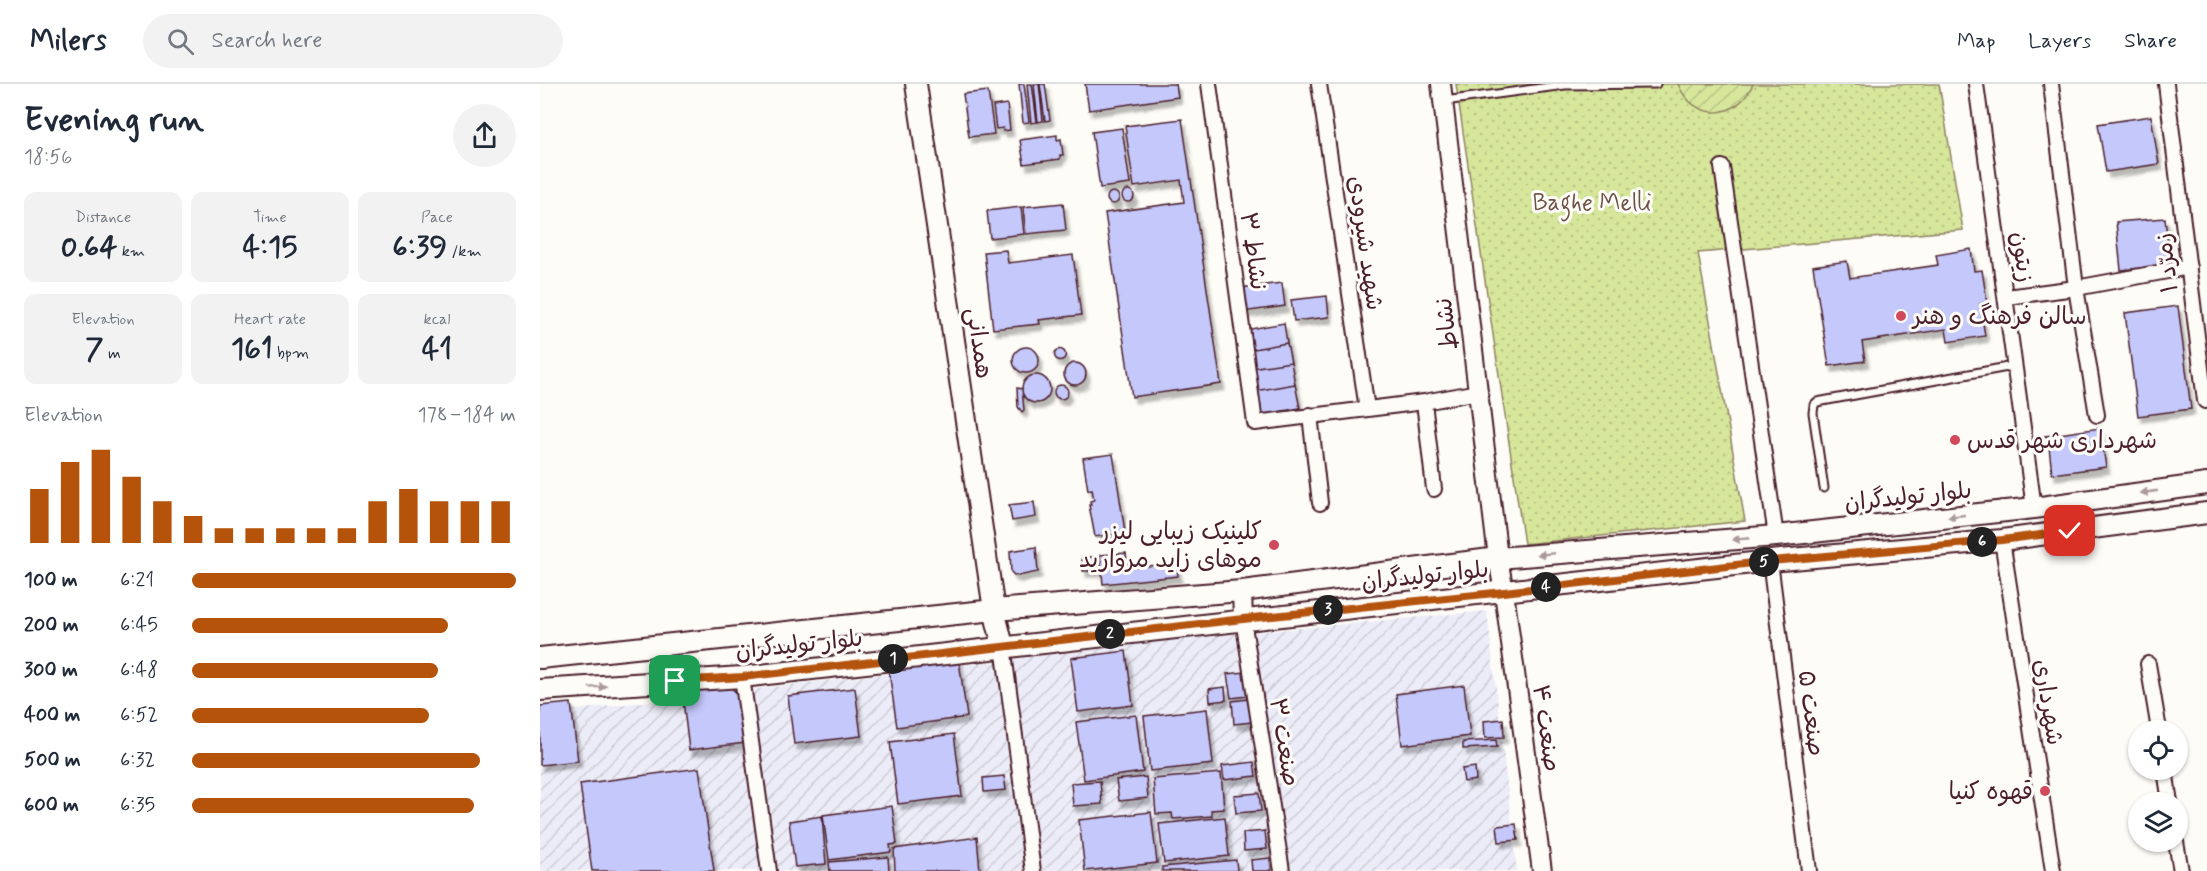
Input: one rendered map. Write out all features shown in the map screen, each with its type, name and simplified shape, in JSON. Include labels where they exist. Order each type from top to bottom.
[{"type":"main road","name":"همدانی","points":[[916,84],[994,610],[1003,646]]},
{"type":"main road","name":"بلوار تولیدگران","points":[[540,658],[994,610],[1242,591],[1498,558],[1776,536],[2034,508],[2207,484]]},
{"type":"main road","name":"بلوار تولیدگران","points":[[540,690],[742,677],[1770,561],[2002,540],[2207,513]]},
{"type":"street","name":"نشاط ۳","points":[[1209,84],[1255,423],[1310,415]]},
{"type":"street","name":"شهید شیرودی","points":[[1319,84],[1367,409]]},
{"type":"street","name":"زیتون","points":[[1976,84],[2034,508]]},
{"type":"street","points":[[2051,84],[2076,288],[2097,415]]},
{"type":"street","name":"زمرّد ۱","points":[[2166,84],[2205,401]]},
{"type":"street","name":"نشاط","points":[[1443,92],[1498,558]]},
{"type":"street","points":[[1722,167],[1776,536]]},
{"type":"street","points":[[2006,297],[2076,288],[2189,267]]},
{"type":"street","points":[[1320,503],[1310,415],[1424,402],[1478,392]]},
{"type":"street","points":[[1424,402],[1434,489]]},
{"type":"street","name":"شهرداری","points":[[2002,540],[2052,871]]},
{"type":"street","name":"صنعت ۴","points":[[1498,558],[1542,871]]},
{"type":"street","name":"صنعت ۵","points":[[1770,561],[1809,871]]},
{"type":"street","points":[[1242,591],[1243,619]]},
{"type":"street","name":"صنعت ۳","points":[[1243,619],[1282,871]]},
{"type":"street","points":[[1003,646],[1034,871]]},
{"type":"street","points":[[2148,664],[2157,720]]},
{"type":"street","points":[[742,677],[769,871]]},
{"type":"street","points":[[2178,852],[2181,871]]},
{"type":"lane","points":[[1443,92],[1565,85],[1656,84]]},
{"type":"lane","points":[[1824,488],[1813,413],[1814,405],[1818,402],[2013,366]]},
{"type":"shaded area","points":[[1487,611],[1517,871],[540,871],[540,714],[1135,645],[1135,641],[1192,635],[1193,638]]},
{"type":"green space","name":"Baghe Melli","points":[[1456,84],[1939,84],[1963,230],[1698,253],[1745,521],[1524,544]]},
{"type":"green space","points":[[1678,84],[1753,84],[1737,105],[1716,112],[1694,105]]},
{"type":"building","points":[[1019,84],[1024,84],[1029,122],[1023,123]]},
{"type":"building","points":[[1027,84],[1032,84],[1037,122],[1031,123]]},
{"type":"building","points":[[1034,84],[1039,84],[1043,121],[1038,122]]},
{"type":"building","points":[[1040,84],[1045,84],[1050,120],[1045,121]]},
{"type":"building","points":[[1085,84],[1176,84],[1178,97],[1089,110]]},
{"type":"building","points":[[988,91],[994,134],[969,137],[963,94]]},
{"type":"building","points":[[1007,104],[1010,130],[996,129],[993,106]]},
{"type":"building","points":[[2151,116],[2159,164],[2106,172],[2098,124]]},
{"type":"building","points":[[1182,119],[1221,384],[1132,397],[1105,213],[1184,202],[1181,180],[1134,187],[1125,126]]},
{"type":"building","points":[[1122,128],[1130,184],[1100,188],[1092,132]]},
{"type":"building","points":[[1057,135],[1057,140],[1061,139],[1063,155],[1060,155],[1060,159],[1024,164],[1020,140]]},
{"type":"building","points":[[1130,190],[1134,196],[1130,202],[1126,202],[1122,194]]},
{"type":"building","points":[[1113,192],[1119,198],[1113,204],[1107,198]]},
{"type":"building","points":[[1063,203],[1066,230],[1026,234],[1023,207]]},
{"type":"building","points":[[1021,207],[1024,234],[990,238],[987,211]]},
{"type":"building","points":[[2165,218],[2170,265],[2121,270],[2116,222]]},
{"type":"building","name":"سالن فرهنگ و هنر","points":[[1971,249],[1974,271],[1982,270],[1987,302],[1980,304],[1985,336],[1948,342],[1946,329],[1862,342],[1865,361],[1829,366],[1813,266],[1847,261],[1850,278],[1938,265],[1936,255]]},
{"type":"building","points":[[1006,250],[1008,263],[1073,255],[1081,315],[1039,320],[1040,324],[993,329],[984,252]]},
{"type":"building","points":[[1282,283],[1285,306],[1242,312],[1239,288]]},
{"type":"building","points":[[1327,296],[1329,317],[1294,321],[1291,300]]},
{"type":"building","points":[[2178,306],[2191,409],[2138,416],[2125,313]]},
{"type":"building","points":[[1284,323],[1287,343],[1248,350],[1245,330]]},
{"type":"building","points":[[1287,343],[1291,362],[1251,368],[1248,350]]},
{"type":"building","points":[[1026,347],[1035,351],[1039,360],[1035,369],[1026,373],[1017,369],[1013,360],[1017,351]]},
{"type":"building","points":[[1060,349],[1066,355],[1060,361],[1054,355]]},
{"type":"building","points":[[1291,362],[1295,384],[1255,391],[1251,368]]},
{"type":"building","points":[[1075,363],[1083,366],[1086,374],[1083,382],[1075,385],[1067,382],[1064,374],[1067,366]]},
{"type":"building","points":[[1036,375],[1046,379],[1050,389],[1046,399],[1036,403],[1026,399],[1022,389],[1026,379]]},
{"type":"building","points":[[1295,384],[1300,408],[1260,415],[1255,391]]},
{"type":"building","points":[[1058,385],[1064,385],[1068,392],[1064,399],[1058,399],[1054,395],[1054,389]]},
{"type":"building","points":[[1017,388],[1022,389],[1024,410],[1022,412],[1018,407]]},
{"type":"building","points":[[2100,428],[2106,467],[2052,474],[2048,438],[2045,436]]},
{"type":"building","points":[[1113,454],[1125,532],[1095,537],[1089,505],[1091,505],[1090,501],[1094,500],[1092,489],[1088,490],[1083,458]]},
{"type":"building","points":[[1034,502],[1036,517],[1012,521],[1009,505]]},
{"type":"building","points":[[1036,547],[1038,572],[1014,575],[1011,572],[1010,551]]},
{"type":"building","points":[[1126,553],[1128,568],[1177,563],[1178,576],[1103,584],[1100,555]]},
{"type":"building","points":[[1082,557],[1096,557],[1097,571],[1083,571]]},
{"type":"building","points":[[1126,651],[1133,705],[1078,712],[1071,658]]},
{"type":"building","points":[[959,661],[967,717],[897,727],[889,671]]},
{"type":"building","points":[[1245,672],[1248,696],[1231,698],[1227,674]]},
{"type":"building","points":[[1464,685],[1470,736],[1402,745],[1396,694]]},
{"type":"building","points":[[729,686],[739,695],[745,743],[689,750],[682,692]]},
{"type":"building","points":[[1225,687],[1226,700],[1210,702],[1209,689]]},
{"type":"building","points":[[855,688],[861,736],[794,744],[788,696]]},
{"type":"building","points":[[1249,699],[1252,722],[1234,724],[1232,701]]},
{"type":"building","points":[[571,703],[578,761],[540,765],[540,706]]},
{"type":"building","points":[[1207,709],[1213,764],[1150,771],[1144,716]]},
{"type":"building","points":[[1136,715],[1143,772],[1084,780],[1076,722]]},
{"type":"building","points":[[1503,719],[1504,737],[1485,738],[1484,721]]},
{"type":"building","points":[[954,734],[962,796],[898,804],[890,742]]},
{"type":"building","points":[[1496,740],[1497,747],[1463,749],[1463,742]]},
{"type":"building","points":[[1254,762],[1256,776],[1224,780],[1222,766]]},
{"type":"building","points":[[1475,767],[1476,780],[1464,782],[1462,769]]},
{"type":"building","points":[[699,768],[714,871],[592,871],[580,784]]},
{"type":"building","points":[[1221,773],[1224,809],[1211,810],[1212,816],[1173,819],[1172,813],[1156,814],[1153,779]]},
{"type":"building","points":[[1004,776],[1006,790],[984,792],[983,778]]},
{"type":"building","points":[[1146,777],[1148,798],[1119,801],[1116,780]]},
{"type":"building","points":[[1100,781],[1102,804],[1073,806],[1071,783]]},
{"type":"building","points":[[1259,793],[1261,811],[1236,813],[1234,795]]},
{"type":"building","points":[[892,806],[897,844],[890,845],[891,852],[829,860],[823,815]]},
{"type":"building","points":[[1151,812],[1157,863],[1085,871],[1079,820]]},
{"type":"building","points":[[822,816],[826,864],[795,867],[789,821]]},
{"type":"building","points":[[1225,817],[1229,856],[1164,863],[1159,824]]},
{"type":"building","points":[[1516,824],[1518,840],[1499,842],[1497,826]]},
{"type":"building","points":[[1265,831],[1267,849],[1244,851],[1243,833]]},
{"type":"building","points":[[977,837],[980,871],[895,871],[894,849]]},
{"type":"building","points":[[888,857],[889,871],[830,871],[829,862]]},
{"type":"building","points":[[1270,858],[1271,871],[1252,871],[1251,860]]},
{"type":"building","points":[[1236,860],[1237,871],[1162,871],[1162,867]]},
{"type":"place","name":"سالن فرهنگ و هنر","points":[[1901,316]]},
{"type":"place","name":"شهرداری شهر قدس","points":[[1955,440]]},
{"type":"place","name":"کلینیک زیبایی لیزر موهای زاید مروارید","points":[[1274,545]]},
{"type":"place","name":"قهوه کنیا","points":[[2045,791]]},
{"type":"route","points":[[675,681],[742,677],[1770,561],[2002,540],[2070,531]]}]
